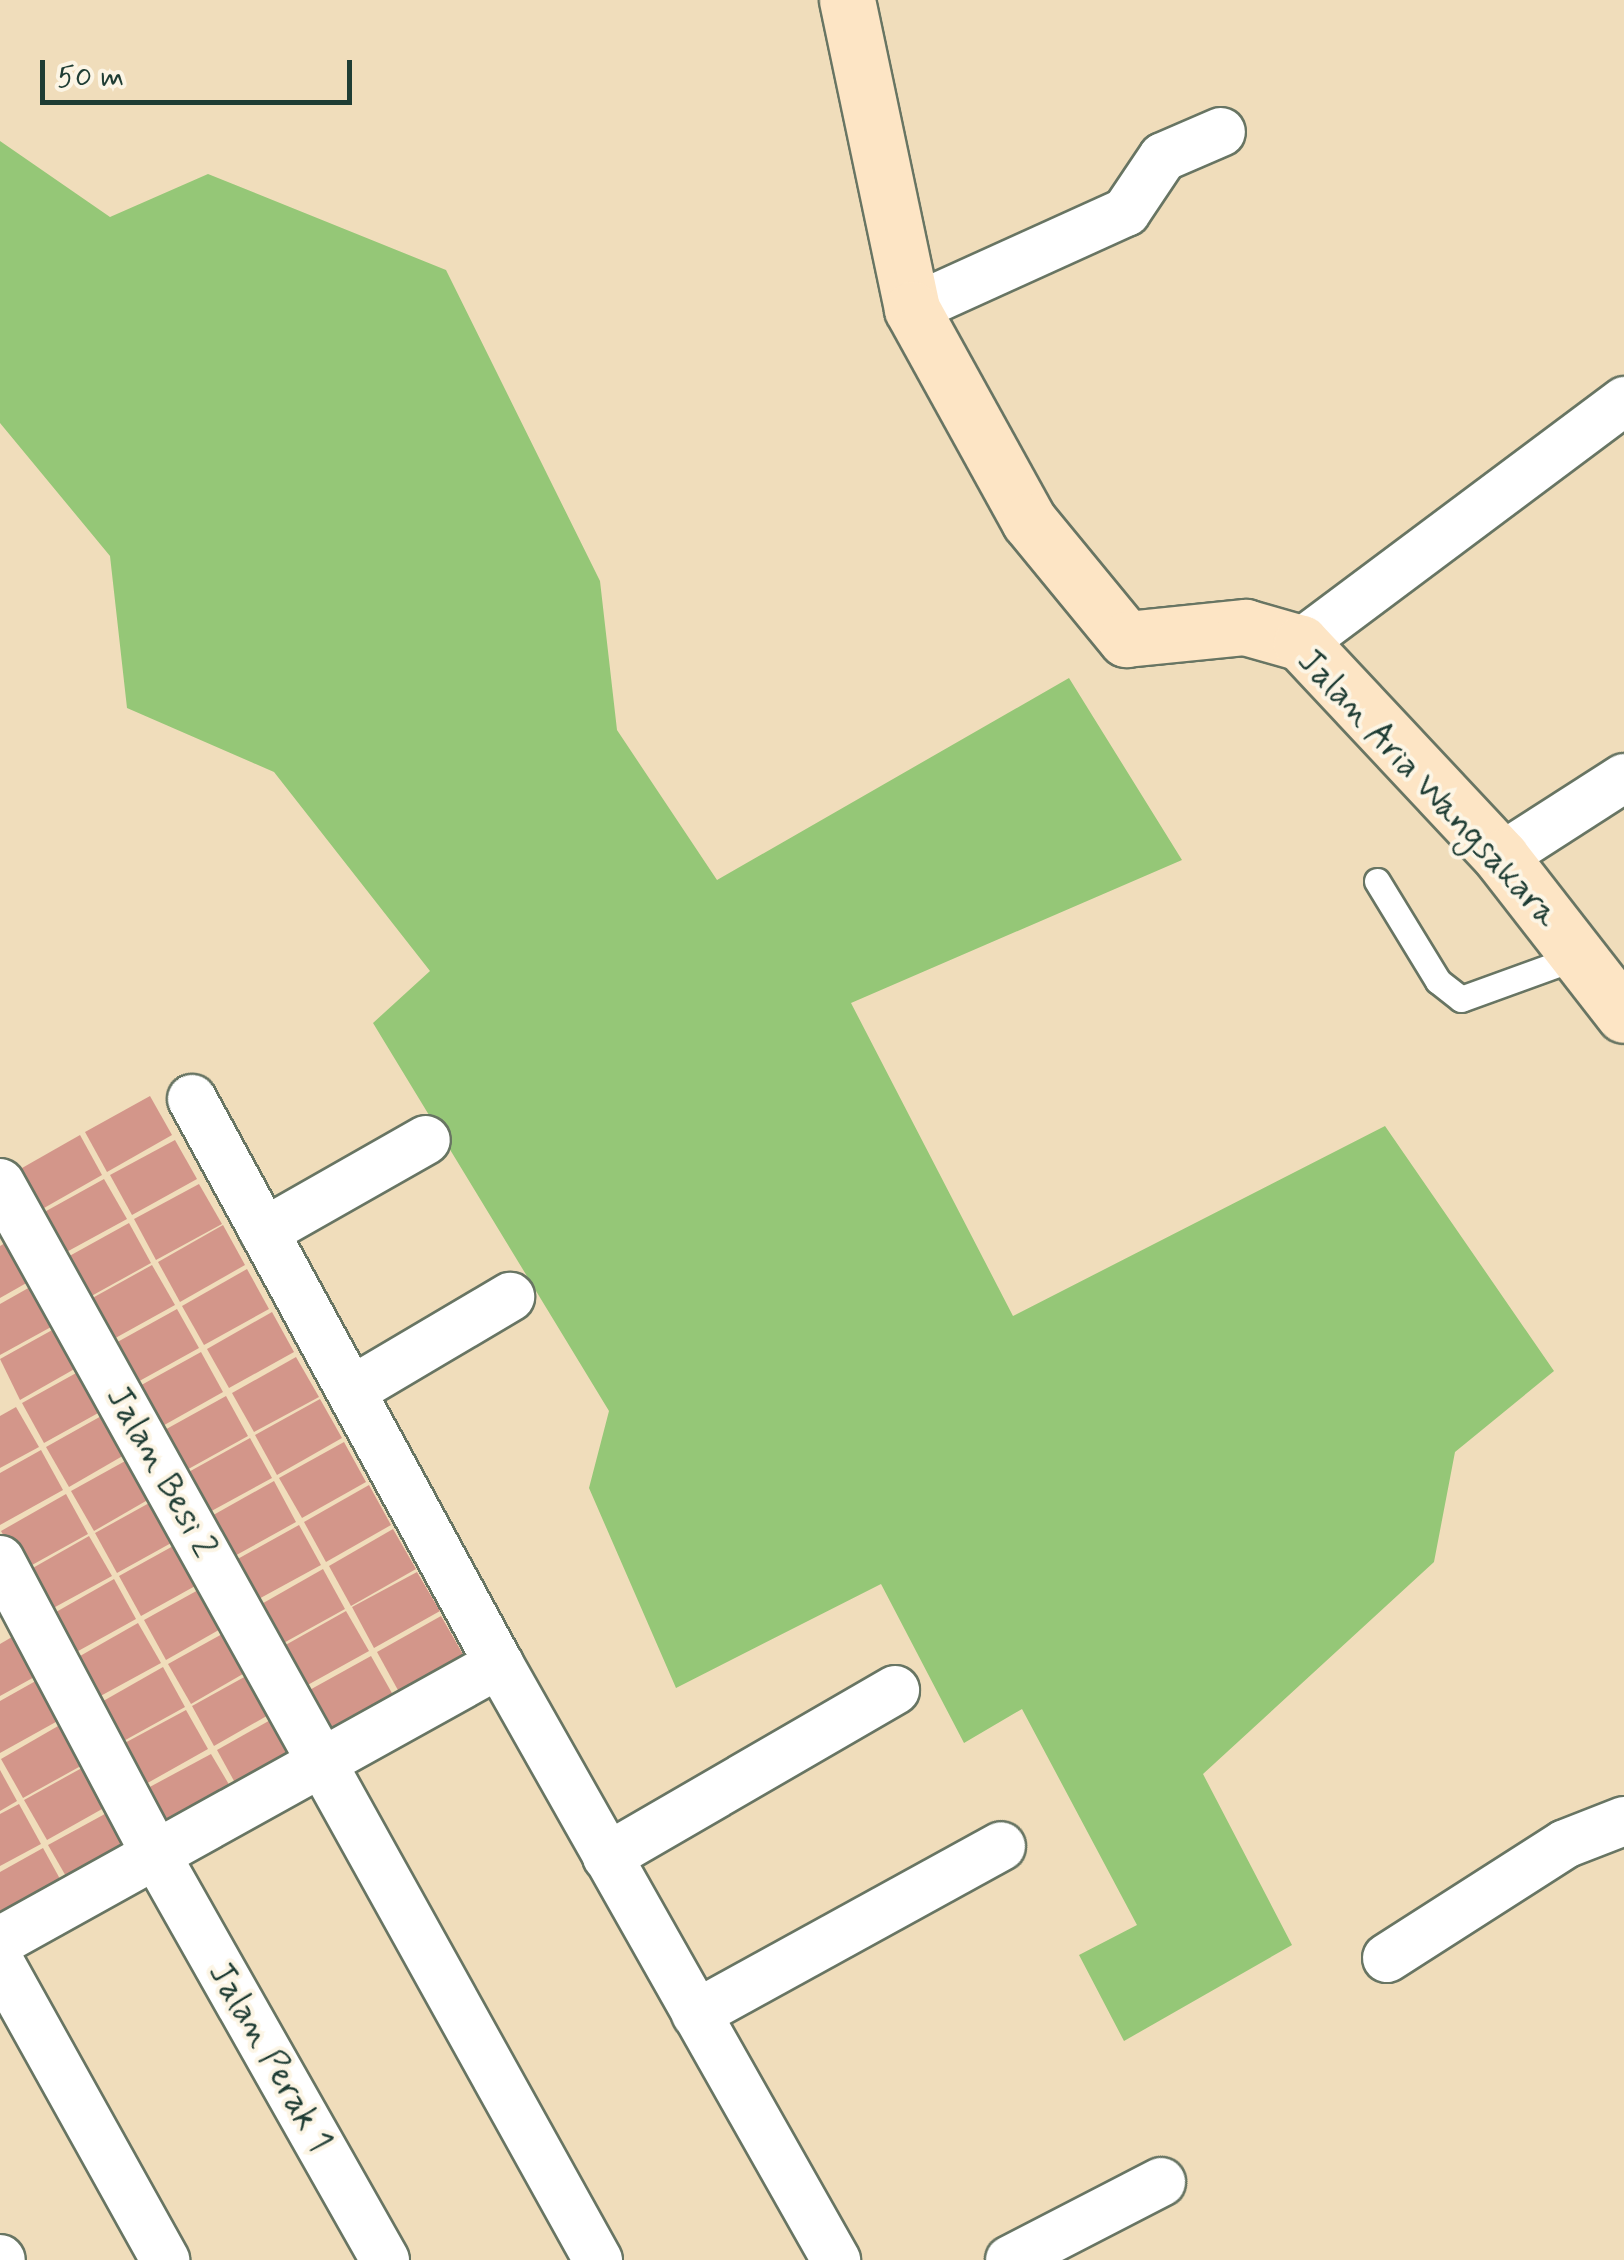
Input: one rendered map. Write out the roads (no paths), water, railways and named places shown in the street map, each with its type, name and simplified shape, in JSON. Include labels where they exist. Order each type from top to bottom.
[{"type":"street","name":"Jalan Aria Wangsakara","points":[[847,0],[912,309],[1029,520],[1126,639],[1245,628],[1301,643],[1501,857],[1624,1014]]},
{"type":"street","points":[[912,309],[1126,212],[1162,156],[1221,132]]},
{"type":"street","points":[[1301,643],[1624,401]]},
{"type":"street","points":[[1501,857],[1624,778]]},
{"type":"street","points":[[192,1099],[499,1664],[696,2014],[822,2255]]},
{"type":"street","points":[[264,1232],[426,1140]]},
{"type":"street","name":"Jalan Besi 2","points":[[0,1182],[598,2260]]},
{"type":"street","points":[[351,1391],[510,1298]]},
{"type":"street","name":"Jalan Perak 1","points":[[0,1560],[156,1855],[385,2260]]},
{"type":"street","points":[[0,1942],[499,1664]]},
{"type":"street","points":[[607,1857],[894,1690]]},
{"type":"street","points":[[1387,1958],[1565,1844],[1624,1821]]},
{"type":"street","points":[[696,2014],[1001,1846]]},
{"type":"street","points":[[0,1963],[165,2260]]},
{"type":"street","points":[[1010,2260],[1161,2182]]},
{"type":"lane","points":[[1377,881],[1438,981],[1461,999],[1580,956]]}]
